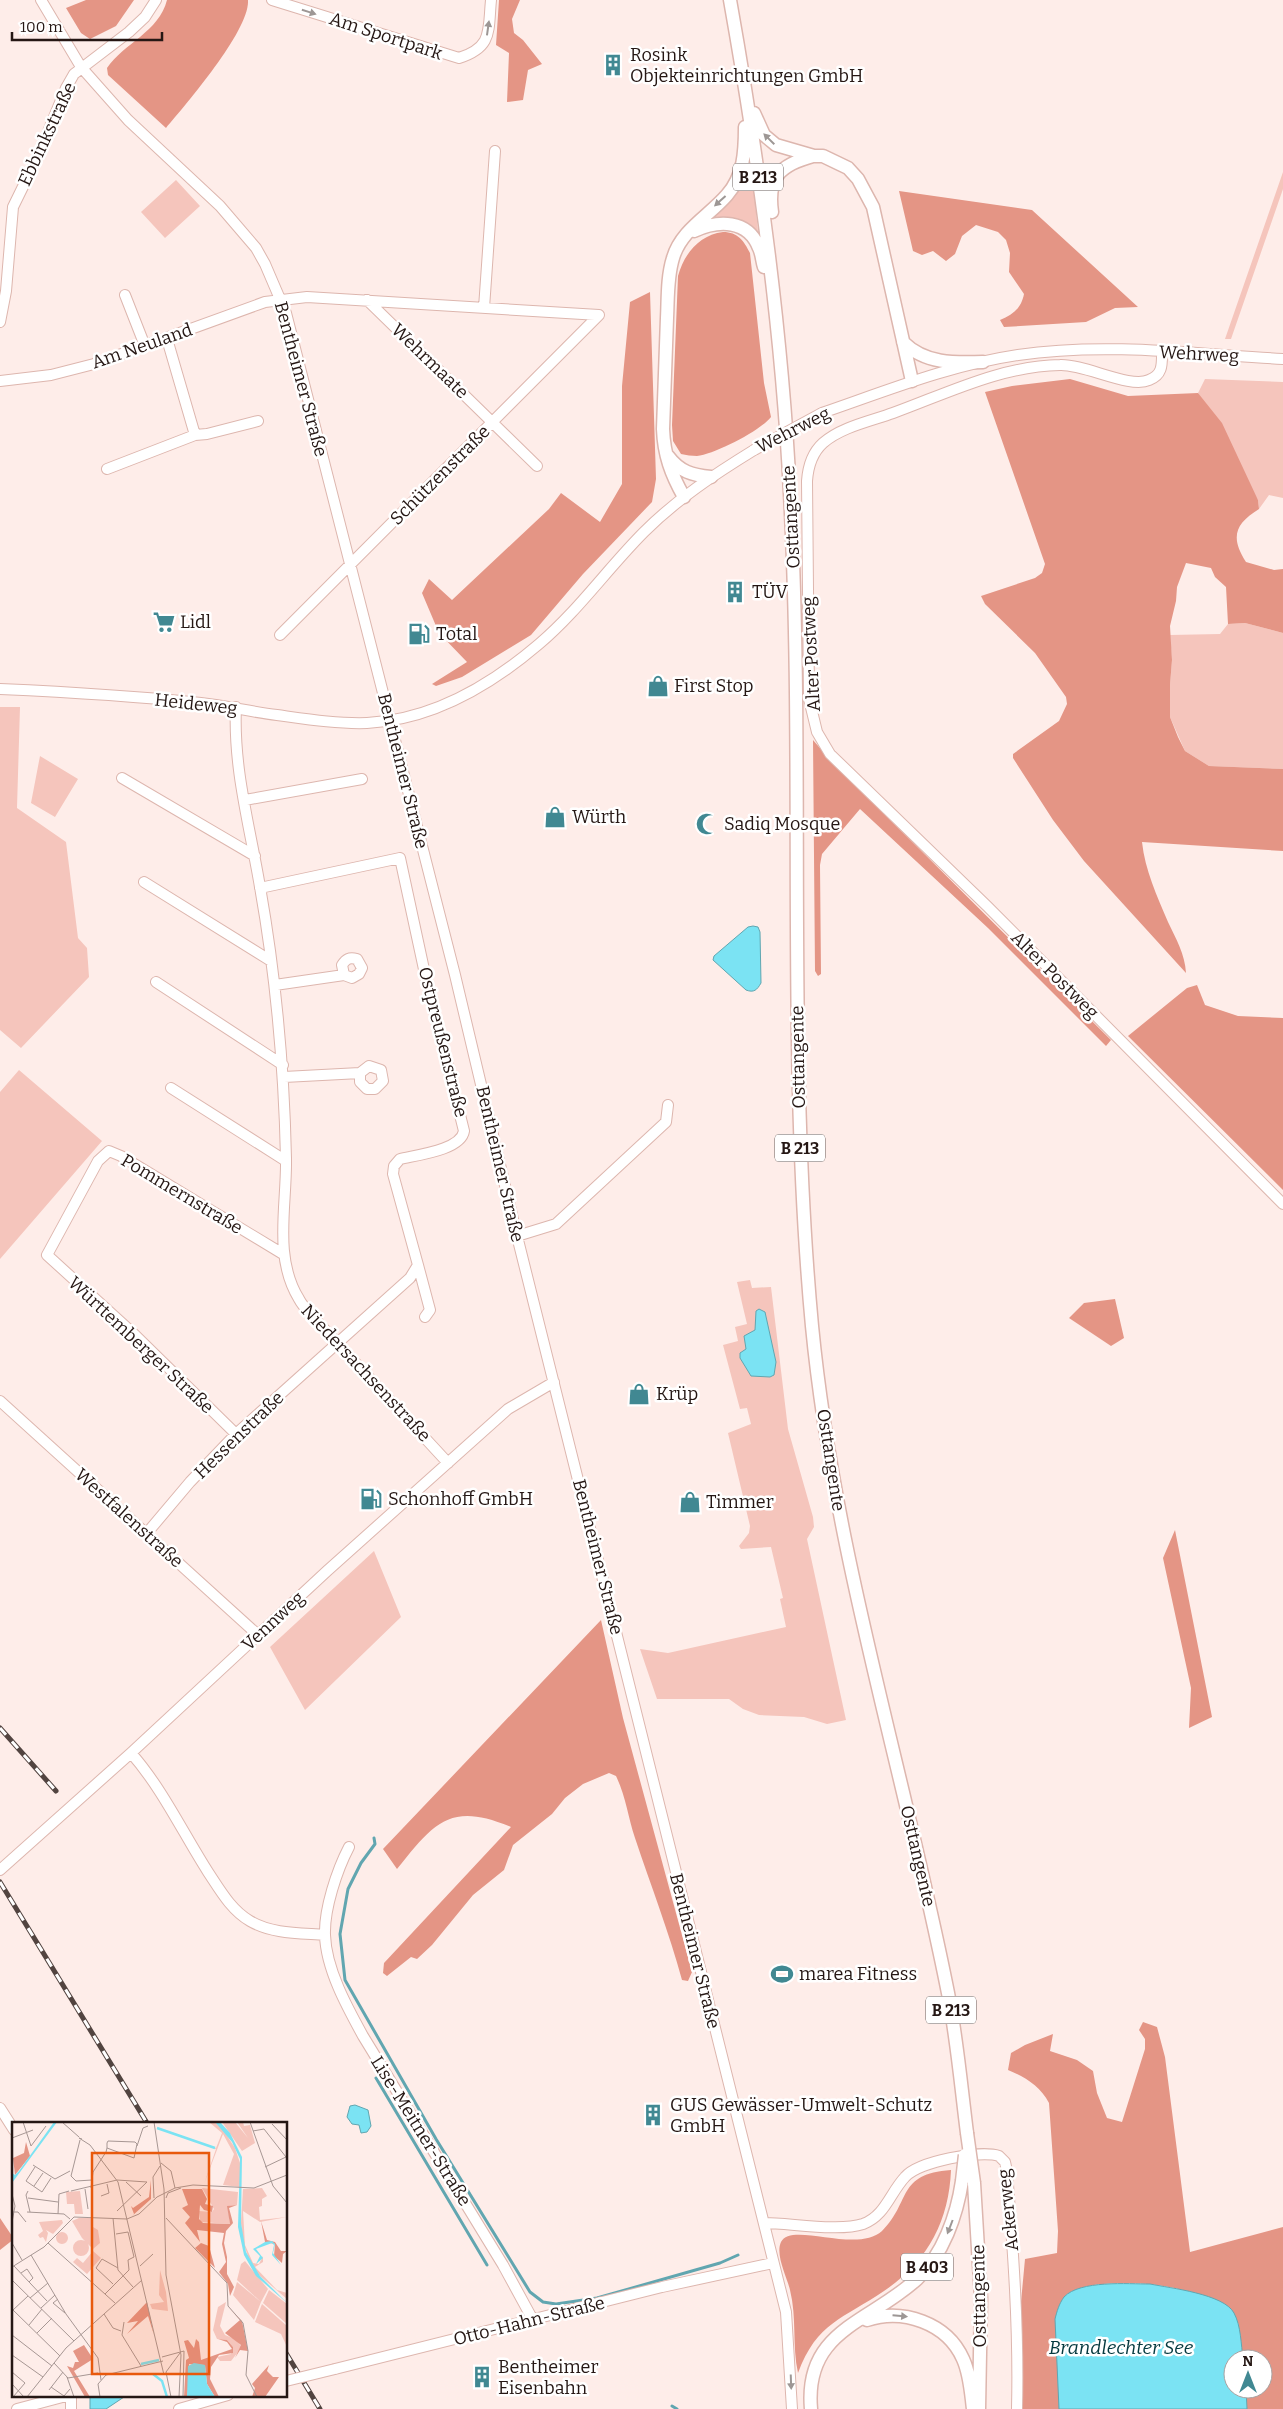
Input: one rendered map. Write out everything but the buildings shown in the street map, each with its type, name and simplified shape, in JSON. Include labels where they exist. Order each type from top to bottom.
[{"type":"main road","name":"Osttangente","points":[[730,0],[746,90],[770,264],[790,492],[797,724],[795,859],[799,1122],[804,1237],[813,1333],[826,1441],[842,1531],[875,1679],[926,1888],[947,1991],[967,2133],[968,2182],[980,2298],[979,2409]]},
{"type":"main road","points":[[746,90],[760,126],[769,140],[782,148],[829,158],[848,168],[867,193],[873,207],[912,381]]},
{"type":"main road","points":[[684,497],[668,466],[664,450],[663,429],[671,269],[676,248],[687,234],[727,195],[738,177],[745,149],[746,90]]},
{"type":"main road","points":[[770,264],[773,221],[770,196],[772,184],[788,164],[814,156]]},
{"type":"main road","points":[[687,234],[707,224],[721,222],[732,224],[747,231],[760,249],[774,305]]},
{"type":"main road","points":[[903,342],[911,350],[923,357],[934,360],[956,363],[983,362]]},
{"type":"main road","points":[[664,450],[675,466],[688,473],[711,477]]},
{"type":"main road","name":"B 403","points":[[811,2409],[811,2383],[820,2357],[834,2338],[882,2307],[918,2278],[947,2234],[968,2182]]},
{"type":"main road","points":[[853,2324],[879,2317],[901,2316],[924,2321],[934,2327],[951,2342],[963,2358],[970,2385],[972,2409]]},
{"type":"street","name":"Bentheimer Straße","points":[[41,0],[81,68],[128,120],[220,206],[238,226],[265,264],[286,313],[455,975],[517,1236],[786,2312],[792,2409]]},
{"type":"street","points":[[81,68],[129,32],[145,17],[156,0]]},
{"type":"street","name":"Am Sportpark","points":[[272,0],[459,58],[476,52],[485,41],[488,31],[491,0]]},
{"type":"street","name":"Ebbinkstraße","points":[[0,322],[13,207],[38,156],[66,88],[74,74],[81,68]]},
{"type":"street","points":[[484,308],[495,151]]},
{"type":"street","points":[[125,295],[145,346]]},
{"type":"street","name":"Wehrmaate","points":[[281,298],[307,297],[367,300],[599,315]]},
{"type":"street","name":"Am Neuland","points":[[0,380],[59,372],[94,364],[265,302],[281,298]]},
{"type":"street","name":"Wehrmaate","points":[[367,300],[537,466]]},
{"type":"street","name":"Schützenstraße","points":[[280,635],[350,567],[599,315]]},
{"type":"street","points":[[167,339],[195,434]]},
{"type":"street","name":"Wehrweg","points":[[391,721],[449,703],[485,685],[514,665],[541,643],[644,532],[684,497],[711,477],[754,450],[822,413],[912,381],[983,362],[1018,355],[1058,351],[1162,352],[1283,359]]},
{"type":"street","name":"Alter Postweg","points":[[1162,352],[1162,367],[1158,374],[1149,381],[1127,381],[1076,366],[1062,365],[991,375],[856,427],[824,443],[816,452],[811,463],[807,481],[809,699],[817,732],[830,754],[987,906],[1283,1204]]},
{"type":"street","points":[[107,469],[195,434],[207,434],[258,420]]},
{"type":"street","name":"Heideweg","points":[[0,689],[154,699],[236,707],[274,715],[318,720],[366,723],[391,721]]},
{"type":"street","name":"Niedersachsenstraße","points":[[236,707],[236,743],[275,986],[283,1065],[286,1161],[283,1254],[290,1280],[299,1300],[448,1463]]},
{"type":"street","points":[[122,778],[255,856]]},
{"type":"street","points":[[245,800],[362,780]]},
{"type":"street","name":"Ostpreußenstraße","points":[[260,888],[400,858],[425,974],[464,1131],[459,1142],[454,1145],[400,1159],[394,1166],[392,1174],[418,1265]]},
{"type":"street","points":[[144,882],[271,961]]},
{"type":"street","points":[[275,986],[344,975]]},
{"type":"street","points":[[156,982],[283,1065]]},
{"type":"street","points":[[284,1077],[360,1073]]},
{"type":"street","points":[[171,1088],[286,1161]]},
{"type":"street","points":[[517,1236],[556,1224],[666,1122],[668,1105]]},
{"type":"street","name":"Pommernstraße","points":[[46,1255],[98,1161],[109,1151],[121,1156],[283,1254]]},
{"type":"street","name":"Württemberger Straße","points":[[46,1255],[136,1336],[236,1434]]},
{"type":"street","points":[[418,1265],[430,1310],[425,1317]]},
{"type":"street","points":[[337,1342],[410,1278],[418,1265]]},
{"type":"street","name":"Hessenstraße","points":[[147,1533],[190,1482],[236,1434],[337,1342]]},
{"type":"street","name":"Vennweg","points":[[0,1870],[448,1463],[515,1404],[554,1382]]},
{"type":"street","name":"Westfalenstraße","points":[[0,1401],[258,1635]]},
{"type":"street","points":[[131,1753],[156,1787],[223,1894],[238,1912],[262,1927],[295,1934],[325,1935]]},
{"type":"street","name":"Lise-Meitner-Straße","points":[[350,1847],[337,1872],[331,1895],[325,1935],[336,1982],[345,2004],[534,2320]]},
{"type":"street","points":[[0,2108],[12,2127]]},
{"type":"street","name":"Ackerweg","points":[[764,2223],[839,2227],[861,2224],[879,2214],[904,2178],[917,2168],[969,2156],[992,2154],[999,2156],[1005,2162],[1007,2171],[1014,2262],[1018,2409]]},
{"type":"street","name":"Otto-Hahn-Straße","points":[[288,2381],[534,2320],[662,2286],[773,2262]]},
{"type":"street","points":[[17,2409],[66,2396]]},
{"type":"street","points":[[70,2396],[71,2409]]},
{"type":"street","points":[[179,2409],[224,2396]]},
{"type":"shaded area","points":[[86,0],[134,0],[116,26],[90,39],[81,33],[66,8]]},
{"type":"shaded area","points":[[167,0],[248,0],[246,13],[239,29],[216,66],[166,128],[108,75],[107,68],[122,51],[157,21]]},
{"type":"shaded area","points":[[499,0],[520,0],[512,19],[514,33],[523,40],[542,64],[528,70],[523,100],[507,102],[509,53],[496,45]]},
{"type":"shaded area","points":[[748,172],[752,176],[758,231],[710,221],[709,216]]},
{"type":"shaded area","points":[[1283,172],[1283,189],[1231,339],[1225,339]]},
{"type":"shaded area","points":[[176,180],[200,206],[165,238],[141,212]]},
{"type":"shaded area","points":[[899,191],[1032,210],[1138,307],[1115,308],[1086,322],[1004,327],[1000,320],[1016,310],[1021,304],[1024,294],[1009,272],[1010,253],[1006,240],[998,232],[976,225],[962,236],[955,254],[946,261],[933,251],[922,255],[913,251]]},
{"type":"shaded area","points":[[723,232],[737,235],[750,253],[764,383],[771,417],[757,429],[715,451],[697,456],[685,455],[681,454],[673,441],[672,425],[678,276],[684,260],[700,241]]},
{"type":"shaded area","points":[[650,292],[656,479],[652,502],[583,574],[531,635],[462,677],[436,686],[432,684],[467,662],[439,633],[422,593],[429,579],[452,600],[549,509],[561,493],[600,522],[622,484],[622,386],[630,302]]},
{"type":"shaded area","points":[[1070,379],[1128,396],[1198,393],[1222,423],[1258,500],[1259,509],[1245,520],[1238,532],[1238,545],[1241,553],[1246,562],[1274,570],[1283,569],[1283,633],[1245,623],[1228,624],[1226,587],[1215,577],[1211,568],[1186,563],[1177,587],[1170,626],[1172,660],[1170,717],[1185,751],[1209,766],[1283,769],[1283,851],[1142,842],[1149,873],[1182,953],[1186,973],[1084,861],[1053,820],[1013,758],[1013,754],[1059,721],[1067,704],[1066,697],[1035,653],[985,604],[981,596],[1035,578],[1042,573],[1045,564],[985,392],[1012,386]]},
{"type":"shaded area","points":[[1205,379],[1283,382],[1283,498],[1269,495],[1259,509],[1258,500],[1198,393]]},
{"type":"shaded area","points":[[1245,623],[1283,633],[1283,769],[1209,766],[1185,751],[1170,717],[1172,660],[1170,635],[1220,634],[1228,624]]},
{"type":"shaded area","points":[[0,707],[20,707],[17,808],[66,842],[78,938],[87,948],[89,977],[21,1048],[0,1030]]},
{"type":"shaded area","points":[[813,740],[831,761],[1111,1040],[1106,1046],[988,928],[860,809],[822,854],[820,865],[821,974],[818,976],[815,971]]},
{"type":"shaded area","points":[[40,756],[78,779],[55,817],[31,803]]},
{"type":"shaded area","points":[[1197,985],[1205,1005],[1238,1016],[1283,1018],[1283,1190],[1128,1036],[1187,988]]},
{"type":"shaded area","points":[[19,1070],[102,1141],[0,1259],[0,1092]]},
{"type":"shaded area","points":[[750,1280],[752,1288],[771,1287],[788,1429],[813,1517],[814,1527],[807,1539],[846,1720],[827,1724],[804,1717],[759,1715],[743,1709],[729,1699],[657,1699],[640,1649],[668,1653],[786,1627],[780,1599],[783,1598],[771,1547],[741,1549],[739,1546],[749,1533],[750,1526],[728,1433],[751,1424],[747,1408],[740,1409],[723,1345],[738,1341],[735,1327],[747,1324],[737,1282]]},
{"type":"shaded area","points":[[1115,1299],[1124,1338],[1111,1346],[1069,1318],[1084,1303]]},
{"type":"shaded area","points":[[1175,1530],[1212,1717],[1189,1728],[1191,1688],[1163,1558]]},
{"type":"shaded area","points":[[374,1551],[401,1617],[305,1710],[270,1647]]},
{"type":"shaded area","points":[[601,1620],[623,1718],[692,1972],[688,1981],[682,1980],[635,1838],[625,1799],[616,1776],[609,1773],[583,1784],[565,1798],[552,1814],[513,1845],[504,1870],[473,1895],[432,1945],[417,1959],[411,1957],[387,1976],[383,1973],[384,1963],[511,1827],[490,1819],[473,1816],[458,1817],[445,1821],[422,1839],[397,1869],[383,1849]]},
{"type":"shaded area","points":[[1143,2022],[1157,2027],[1165,2057],[1190,2252],[1283,2227],[1283,2409],[1247,2409],[1246,2399],[1273,2399],[1273,2349],[1242,2349],[1238,2323],[1192,2294],[1159,2285],[1124,2283],[1089,2286],[1075,2290],[1065,2296],[1059,2306],[1060,2409],[1023,2409],[1021,2302],[1025,2259],[1057,2253],[1058,2231],[1049,2103],[1032,2083],[1008,2070],[1011,2053],[1025,2045],[1053,2034],[1050,2051],[1077,2060],[1093,2071],[1097,2093],[1107,2118],[1122,2122],[1145,2049],[1145,2039],[1139,2030]]},
{"type":"shaded area","points":[[951,2170],[946,2207],[933,2239],[924,2254],[899,2280],[833,2323],[823,2332],[805,2356],[798,2373],[792,2300],[780,2259],[781,2242],[787,2236],[797,2235],[842,2239],[871,2237],[882,2231],[891,2220],[913,2183],[921,2177]]},
{"type":"shaded area","points":[[0,2218],[12,2236],[12,2241],[0,2250]]},
{"type":"water","points":[[748,927],[758,927],[760,932],[761,983],[757,989],[751,991],[746,990],[713,960],[714,956]]},
{"type":"water","points":[[759,1309],[765,1312],[776,1362],[774,1375],[770,1377],[751,1376],[740,1358],[740,1353],[746,1349],[744,1336],[755,1330],[756,1311]]},
{"type":"water","points":[[355,2105],[368,2110],[371,2126],[367,2132],[361,2133],[359,2125],[352,2124],[347,2117],[350,2106]]},
{"type":"water","name":"Brandlechter See","points":[[1150,2284],[1183,2290],[1208,2297],[1228,2306],[1236,2318],[1242,2349],[1223,2349],[1223,2399],[1246,2399],[1247,2409],[1059,2409],[1055,2319],[1058,2308],[1064,2297],[1071,2292],[1092,2285]]},
{"type":"water","points":[[90,2396],[126,2396],[106,2409],[90,2409]]},
{"type":"waterway","points":[[374,1838],[375,1844],[361,1863],[348,1889],[340,1934],[345,1980],[436,2139],[530,2292],[543,2302],[556,2304],[597,2298],[720,2263],[738,2255]]},
{"type":"waterway","points":[[376,2078],[487,2265]]},
{"type":"waterway","points":[[672,2406],[677,2409]]},
{"type":"railway","points":[[0,1728],[56,1791]]},
{"type":"railway","points":[[0,1882],[146,2122]]},
{"type":"railway","points":[[288,2356],[320,2409]]},
{"type":"place","name":"Rosink Objekteinrichtungen GmbH","points":[[613,65]]},
{"type":"place","name":"TÜV","points":[[735,592]]},
{"type":"place","name":"Lidl","points":[[164,622]]},
{"type":"place","name":"Total","points":[[419,634]]},
{"type":"place","name":"First Stop","points":[[658,686]]},
{"type":"place","name":"Würth","points":[[555,817]]},
{"type":"place","name":"Sadiq Mosque","points":[[707,824]]},
{"type":"place","name":"Krüp","points":[[639,1394]]},
{"type":"place","name":"Schonhoff GmbH","points":[[371,1499]]},
{"type":"place","name":"Timmer","points":[[690,1502]]},
{"type":"place","name":"marea Fitness","points":[[782,1974]]},
{"type":"place","name":"GUS Gewässer-Umwelt-Schutz GmbH","points":[[653,2115]]},
{"type":"place","name":"Bentheimer Eisenbahn","points":[[482,2377]]}]
